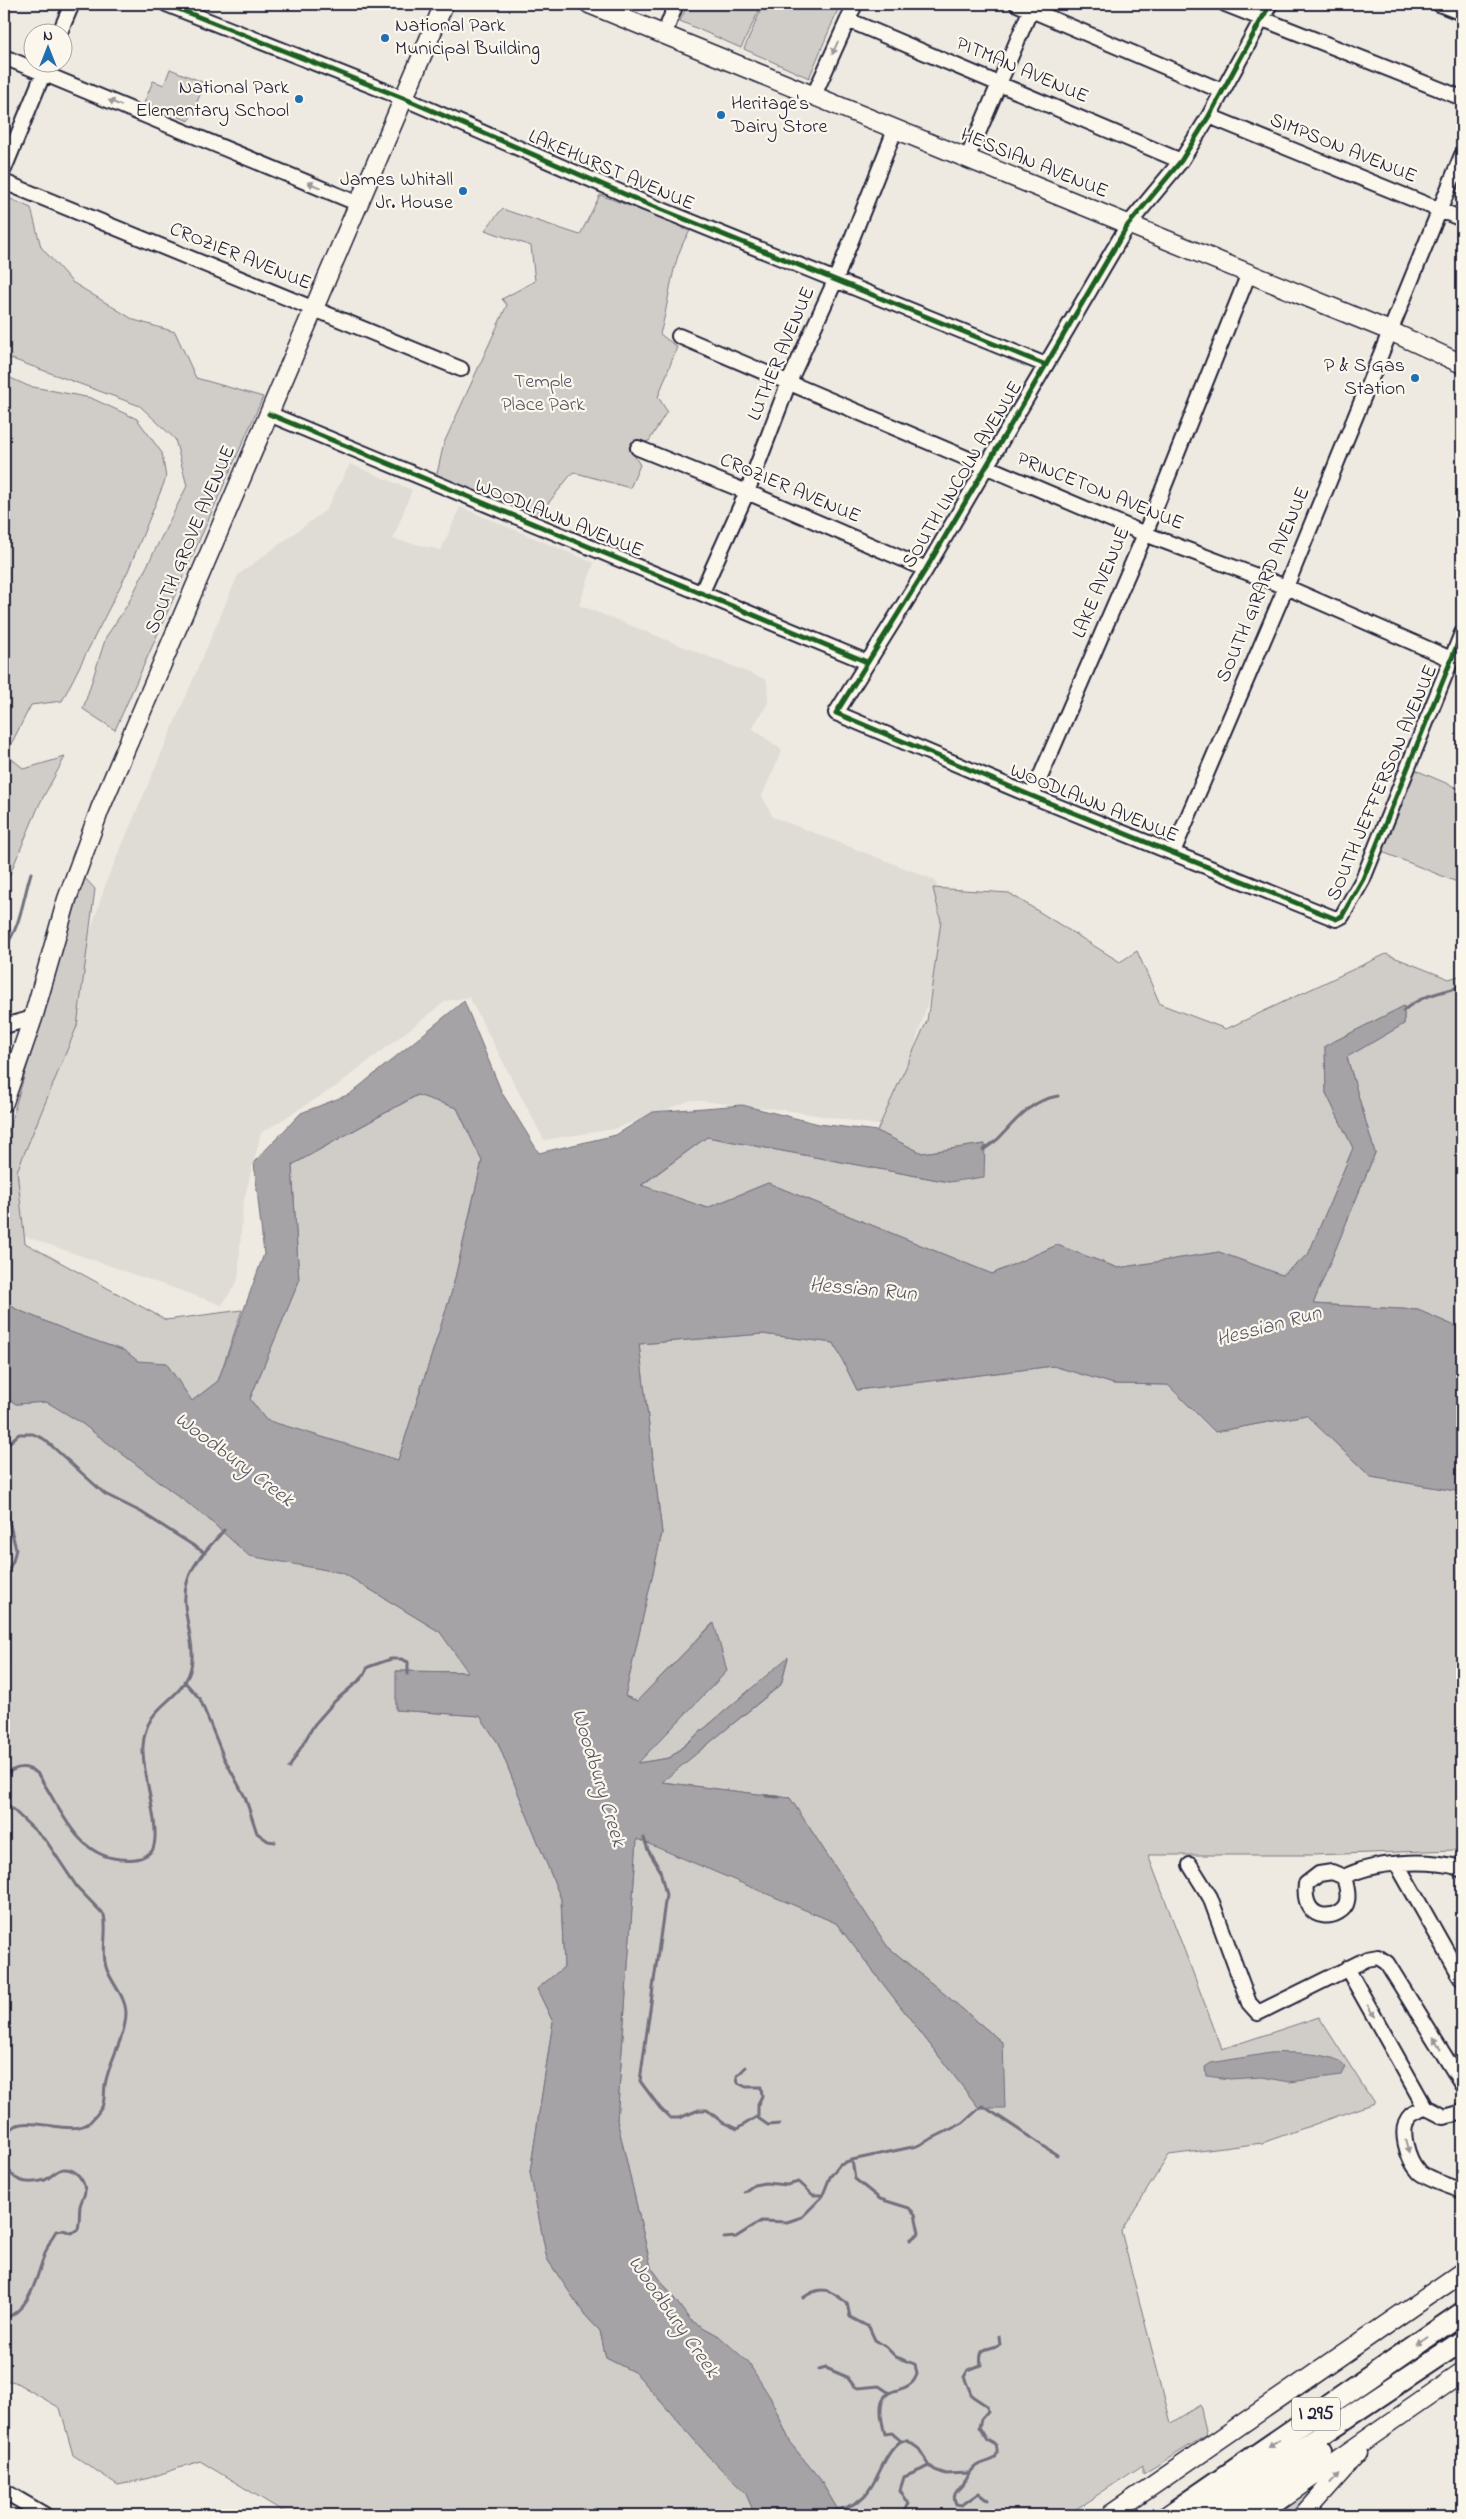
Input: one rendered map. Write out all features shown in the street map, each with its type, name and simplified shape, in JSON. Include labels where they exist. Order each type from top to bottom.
[{"type":"highway","name":"I 295","points":[[1168,2515],[1462,2313]]},
{"type":"highway","name":"I 295","points":[[1201,2515],[1454,2346]]},
{"type":"highway","points":[[1233,2515],[1396,2395],[1431,2372],[1454,2346]]},
{"type":"main road","name":"SOUTH GROVE AVENUE","points":[[4,1102],[33,1018],[67,899],[100,809],[444,4]]},
{"type":"main road","name":"HESSIAN AVENUE","points":[[589,4],[1390,331],[1462,364]]},
{"type":"main road","points":[[1110,2515],[1462,2272]]},
{"type":"main road","points":[[1258,2515],[1338,2458],[1374,2437],[1462,2373]]},
{"type":"main road","points":[[1303,2515],[1374,2437]]},
{"type":"street","points":[[64,22],[72,4]]},
{"type":"street","name":"LAKEHURST AVENUE","points":[[166,4],[403,98],[645,203],[1046,365]]},
{"type":"street","points":[[664,34],[676,4]]},
{"type":"street","points":[[814,95],[854,4]]},
{"type":"street","points":[[1016,4],[1032,7],[1222,91]]},
{"type":"street","points":[[1225,4],[1462,98]]},
{"type":"street","name":"SOUTH LINCOLN AVENUE","points":[[836,713],[926,569],[1128,225],[1181,160],[1209,116],[1260,18],[1270,4]]},
{"type":"street","points":[[1439,4],[1462,13]]},
{"type":"street","points":[[967,159],[1032,7]]},
{"type":"street","name":"PITMAN AVENUE","points":[[848,20],[1181,160]]},
{"type":"street","points":[[4,57],[22,62]]},
{"type":"street","points":[[4,169],[44,72]]},
{"type":"street","points":[[55,72],[359,204]]},
{"type":"street","name":"SIMPSON AVENUE","points":[[1209,116],[1462,219]]},
{"type":"street","name":"LUTHER AVENUE","points":[[702,592],[747,492],[790,382],[835,281],[896,130]]},
{"type":"street","name":"SOUTH GIRARD AVENUE","points":[[1173,852],[1286,587],[1462,155]]},
{"type":"street","name":"CROZIER AVENUE","points":[[4,182],[461,369]]},
{"type":"street","name":"LAKE AVENUE","points":[[1032,796],[1145,534],[1249,274]]},
{"type":"street","name":"PRINCETON AVENUE","points":[[679,336],[1145,534],[1286,587],[1451,659]]},
{"type":"street","name":"WOODLAWN AVENUE","points":[[269,414],[867,662]]},
{"type":"street","name":"CROZIER AVENUE","points":[[638,448],[747,492],[926,569]]},
{"type":"street","name":"SOUTH JEFFERSON AVENUE","points":[[1342,916],[1363,879],[1462,633]]},
{"type":"street","name":"WOODLAWN AVENUE","points":[[836,713],[1032,796],[1324,915],[1336,918],[1342,916]]},
{"type":"street","points":[[4,1026],[33,1018]]},
{"type":"street","points":[[1344,1877],[1355,1871],[1397,1864],[1440,1862],[1462,1870]]},
{"type":"street","points":[[1397,1864],[1462,1979]]},
{"type":"street","points":[[1190,1865],[1210,1897],[1249,2003],[1258,2013],[1347,1968],[1378,1956],[1387,1963],[1462,2084]]},
{"type":"street","points":[[1347,1968],[1425,2108],[1444,2117],[1462,2112]]},
{"type":"street","points":[[1425,2108],[1410,2116],[1404,2127],[1411,2159],[1420,2173],[1462,2190]]},
{"type":"street","points":[[4,2491],[45,2515]]},
{"type":"shaded area","points":[[350,464],[412,490],[393,539],[441,550],[460,507],[594,563],[579,605],[767,680],[768,703],[752,728],[782,750],[762,796],[773,817],[935,880],[950,929],[890,1127],[785,1110],[692,1100],[614,1129],[544,1140],[469,997],[446,1001],[335,1087],[261,1133],[243,1203],[238,1280],[222,1305],[4,1229],[4,1199],[107,880],[238,575],[326,510]]},
{"type":"green space","points":[[688,4],[762,4],[741,48],[680,21]]},
{"type":"green space","points":[[770,4],[825,4],[839,7],[809,78],[744,49],[762,7]]},
{"type":"green space","points":[[170,69],[205,83],[189,121],[144,103],[153,81],[164,85]]},
{"type":"green space","name":"Temple Place Park","points":[[600,195],[684,226],[683,229],[690,231],[675,267],[660,334],[677,347],[658,397],[667,411],[649,441],[629,447],[640,465],[630,488],[573,472],[546,506],[542,505],[535,519],[436,478],[444,443],[507,305],[502,299],[535,281],[531,246],[485,230],[502,209],[580,235]]},
{"type":"green space","points":[[4,196],[31,208],[41,247],[72,282],[134,320],[175,332],[196,378],[263,397],[115,730],[83,709],[106,637],[128,604],[187,486],[175,439],[140,406],[4,356]]},
{"type":"green space","points":[[4,375],[28,386],[91,398],[137,419],[162,453],[166,478],[128,571],[62,701],[31,705],[6,754],[24,769],[65,757],[40,803],[4,888]]},
{"type":"green space","points":[[1404,765],[1462,790],[1462,884],[1375,849]]},
{"type":"green space","points":[[84,877],[95,889],[77,1026],[17,1171],[25,1243],[166,1320],[242,1310],[218,1381],[192,1401],[166,1363],[138,1362],[125,1351],[73,1333],[16,1309],[4,1301],[4,1144]]},
{"type":"green space","points":[[933,888],[1009,893],[1120,962],[1137,951],[1160,1004],[1226,1029],[1386,954],[1449,979],[1462,975],[1462,1329],[1418,1310],[1313,1304],[1375,1153],[1347,1057],[1404,1024],[1404,1006],[1325,1046],[1326,1093],[1353,1148],[1308,1255],[1282,1275],[1219,1252],[1118,1268],[1057,1245],[992,1274],[768,1183],[707,1208],[641,1186],[707,1137],[949,1182],[985,1144],[922,1153],[877,1131],[927,1021],[941,921]]},
{"type":"green space","points":[[418,1095],[457,1108],[482,1161],[452,1291],[398,1460],[265,1420],[250,1399],[299,1281],[292,1165]]},
{"type":"green space","points":[[762,1334],[834,1343],[857,1390],[1054,1366],[1114,1384],[1168,1385],[1215,1432],[1306,1415],[1371,1477],[1462,1492],[1462,1853],[1455,1850],[1313,1855],[1148,1855],[1222,2049],[1319,2017],[1374,2103],[1262,2143],[1169,2155],[1121,2231],[1171,2423],[1200,2405],[1207,2435],[1143,2474],[1143,2465],[1067,2515],[841,2515],[819,2478],[791,2444],[770,2397],[719,2336],[690,2320],[651,2267],[617,2120],[637,1838],[836,1923],[979,2108],[1003,2043],[887,1946],[790,1798],[661,1782],[781,1685],[788,1658],[669,1758],[637,1763],[727,1671],[713,1623],[637,1701],[625,1696],[662,1533],[639,1344]]},
{"type":"green space","points":[[4,1396],[16,1404],[47,1402],[80,1422],[206,1517],[249,1555],[343,1573],[440,1632],[469,1672],[397,1671],[396,1710],[480,1716],[498,1743],[561,1899],[564,1967],[537,1989],[553,2022],[530,2172],[547,2259],[585,2315],[600,2331],[606,2358],[636,2373],[710,2458],[746,2494],[755,2515],[289,2515],[200,2461],[146,2479],[118,2485],[73,2455],[60,2408],[15,2382],[4,2380]]},
{"type":"green space","points":[[1335,2468],[1296,2515],[1268,2515]]},
{"type":"water","points":[[464,1001],[502,1093],[539,1153],[616,1135],[653,1112],[742,1105],[819,1124],[877,1131],[922,1153],[985,1144],[984,1177],[949,1182],[707,1137],[641,1185],[707,1208],[768,1183],[992,1274],[1057,1245],[1118,1268],[1219,1252],[1282,1275],[1308,1255],[1353,1148],[1326,1093],[1325,1046],[1404,1006],[1404,1024],[1347,1057],[1375,1153],[1313,1304],[1418,1310],[1462,1329],[1462,1492],[1371,1477],[1306,1415],[1215,1432],[1168,1385],[1114,1384],[1053,1366],[857,1390],[834,1343],[762,1334],[639,1344],[662,1533],[625,1696],[637,1701],[714,1623],[727,1671],[638,1763],[670,1758],[788,1657],[781,1684],[662,1782],[790,1798],[887,1946],[1003,2043],[1005,2108],[979,2108],[836,1923],[637,1839],[617,2120],[651,2267],[690,2320],[719,2336],[748,2362],[770,2397],[791,2444],[819,2478],[841,2515],[755,2515],[746,2494],[710,2458],[636,2373],[606,2358],[600,2331],[585,2315],[547,2259],[530,2172],[553,2022],[537,1989],[564,1967],[561,1899],[498,1743],[480,1716],[396,1710],[396,1671],[468,1672],[440,1632],[343,1573],[249,1556],[206,1517],[80,1422],[47,1402],[16,1404],[4,1396],[4,1301],[16,1309],[73,1333],[125,1351],[138,1361],[166,1363],[192,1401],[218,1381],[264,1254],[254,1162],[301,1113],[350,1094]],"holes":[[[417,1095],[457,1108],[482,1161],[452,1291],[398,1460],[266,1420],[250,1399],[299,1281],[292,1165]]]},
{"type":"water","points":[[1270,2053],[1299,2053],[1323,2056],[1341,2062],[1345,2067],[1341,2075],[1290,2082],[1262,2077],[1230,2079],[1206,2076],[1205,2067],[1211,2063]]},
{"type":"waterway","points":[[4,948],[18,922],[31,873]]},
{"type":"waterway","points":[[1403,1011],[1424,998],[1462,986]]},
{"type":"waterway","points":[[983,1150],[997,1140],[1032,1106],[1048,1098],[1058,1096]]},
{"type":"waterway","points":[[4,1447],[19,1434],[33,1434],[44,1439],[105,1494],[141,1512],[205,1553]]},
{"type":"waterway","points":[[4,1501],[16,1549],[13,1561],[4,1578]]},
{"type":"waterway","points":[[4,1775],[20,1768],[28,1768],[37,1773],[70,1827],[91,1849],[104,1856],[133,1859],[141,1858],[152,1851],[155,1842],[155,1830],[143,1758],[145,1732],[156,1713],[184,1684],[189,1674],[192,1652],[185,1605],[187,1583],[197,1561],[224,1530]]},
{"type":"waterway","points":[[4,1644],[8,1656]]},
{"type":"waterway","points":[[289,1768],[314,1725],[335,1701],[362,1678],[368,1667],[391,1659],[401,1659],[408,1662],[408,1674]]},
{"type":"waterway","points":[[184,1681],[200,1699],[224,1758],[245,1797],[257,1833],[268,1841],[275,1842]]},
{"type":"waterway","points":[[766,1796],[779,1797]]},
{"type":"waterway","points":[[4,1801],[47,1842],[77,1887],[104,1915],[106,1967],[121,1995],[126,2012],[123,2030],[107,2076],[103,2104],[92,2120],[81,2127],[69,2128],[30,2123],[19,2125],[10,2130],[6,2140],[5,2160],[8,2168],[17,2179],[25,2182],[45,2180],[59,2170],[68,2169],[79,2176],[85,2192],[80,2206],[78,2229],[72,2233],[63,2230],[56,2231],[44,2255],[31,2292],[16,2312],[4,2319]]},
{"type":"waterway","points":[[644,1838],[648,1850],[660,1870],[666,1895],[640,2081],[670,2118],[679,2118],[699,2110],[707,2110],[722,2122],[737,2129],[758,2116]]},
{"type":"waterway","points":[[746,2067],[737,2076],[738,2083],[746,2087],[761,2087],[762,2096],[758,2104],[758,2118],[768,2125],[780,2124]]},
{"type":"waterway","points":[[724,2238],[736,2237],[761,2221],[787,2222],[802,2217],[822,2197],[830,2177],[840,2164],[917,2146],[963,2123],[982,2106]]},
{"type":"waterway","points":[[983,2106],[1057,2155]]},
{"type":"waterway","points":[[852,2160],[855,2179],[880,2199],[909,2208],[915,2214],[919,2233],[910,2240]]},
{"type":"waterway","points":[[744,2192],[754,2185],[765,2183],[787,2185],[799,2182],[813,2195],[823,2195]]},
{"type":"waterway","points":[[803,2298],[816,2291],[826,2290],[831,2292],[847,2303],[850,2317],[869,2327],[875,2340],[896,2357],[915,2364],[917,2374],[912,2382],[906,2387],[885,2396],[881,2415],[885,2434],[892,2433],[901,2441],[908,2441],[919,2449],[930,2466],[935,2470],[946,2474],[969,2473]]},
{"type":"waterway","points":[[988,2500],[979,2493],[962,2505],[956,2504],[954,2496],[973,2469],[997,2455],[996,2445],[987,2440],[979,2427],[981,2419],[988,2411],[987,2406],[972,2396],[964,2377],[968,2370],[981,2365],[980,2358],[983,2351],[1000,2344],[999,2336]]},
{"type":"waterway","points":[[819,2370],[826,2368],[847,2377],[858,2388],[879,2386],[888,2392]]},
{"type":"waterway","points":[[836,2510],[851,2506],[861,2499],[869,2490],[892,2449],[901,2441]]},
{"type":"waterway","points":[[901,2515],[909,2504],[900,2490],[904,2477],[930,2466]]},
{"type":"cycle path","points":[[166,4],[403,98],[645,203],[1046,365]]},
{"type":"cycle path","points":[[1270,4],[1209,116],[1181,161],[1128,225],[926,569],[836,713],[1032,796],[1336,919],[1342,916],[1363,879],[1462,633]]},
{"type":"cycle path","points":[[269,414],[867,662]]},
{"type":"place","name":"National Park Municipal Building","points":[[385,38]]},
{"type":"place","name":"National Park Elementary School","points":[[299,99]]},
{"type":"place","name":"Heritage's Dairy Store","points":[[721,115]]},
{"type":"place","name":"James Whitall Jr. House","points":[[463,191]]},
{"type":"place","name":"P & S Gas Station","points":[[1415,378]]},
{"type":"water label","name":"Hessian Run","points":[[863,1290]]},
{"type":"water label","name":"Hessian Run","points":[[1269,1327]]},
{"type":"water label","name":"Woodbury Creek","points":[[234,1460]]},
{"type":"water label","name":"Woodbury Creek","points":[[598,1778]]},
{"type":"water label","name":"Woodbury Creek","points":[[673,2317]]}]
